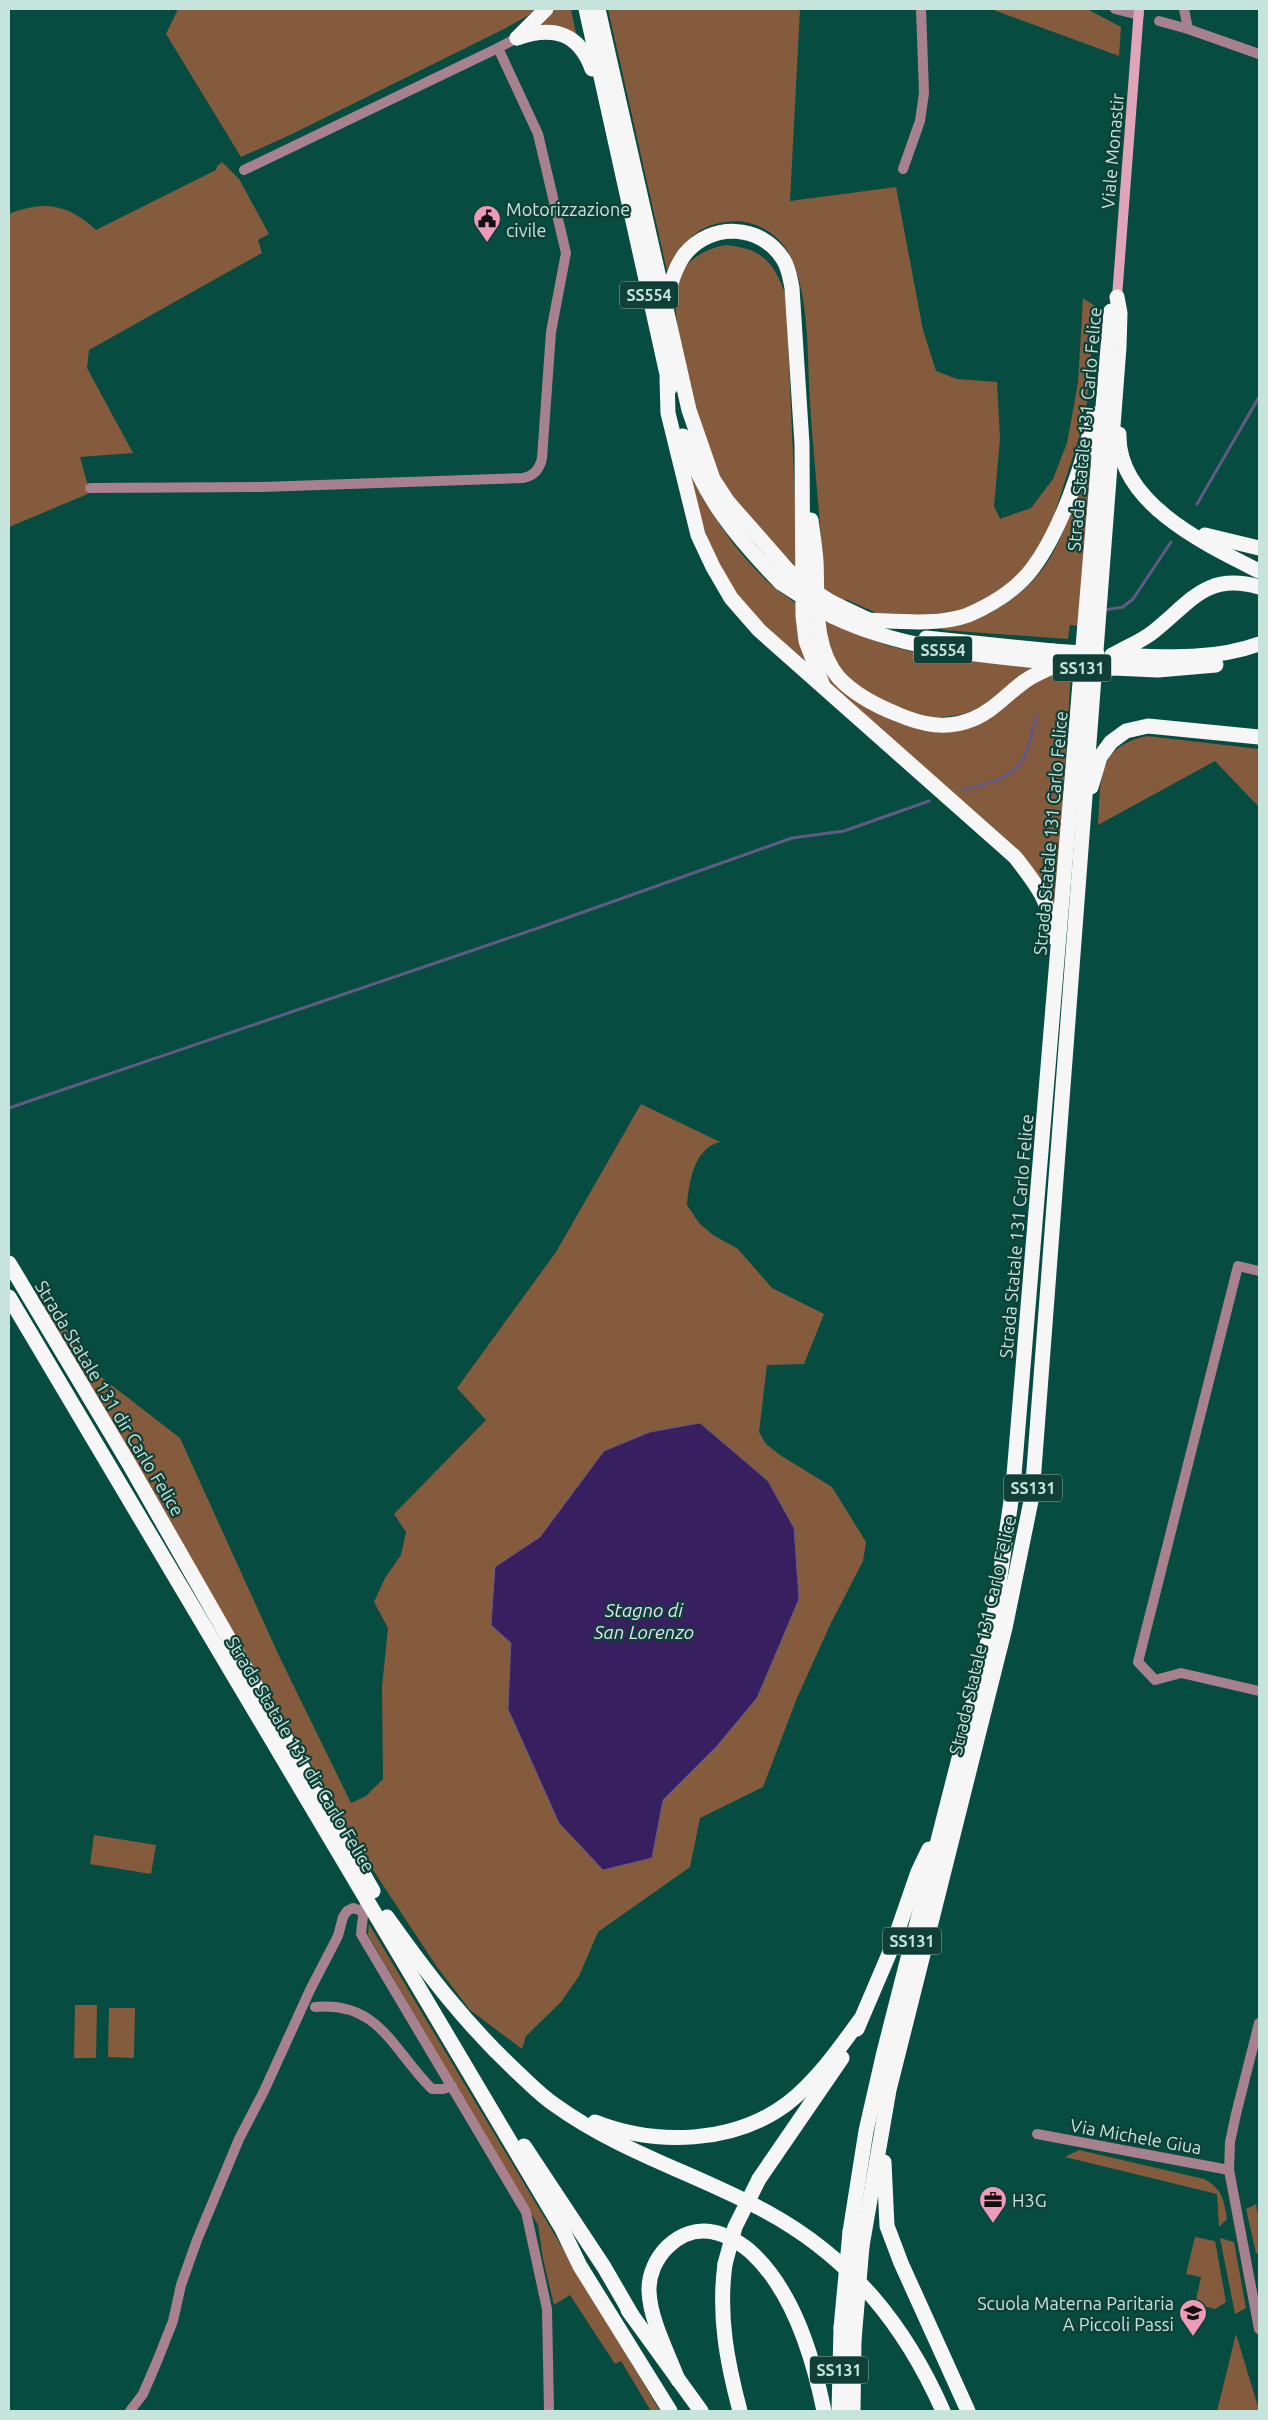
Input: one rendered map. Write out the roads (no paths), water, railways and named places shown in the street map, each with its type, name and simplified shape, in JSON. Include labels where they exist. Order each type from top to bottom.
[{"type":"highway","points":[[518,38],[546,9]]},
{"type":"highway","name":"SS554","points":[[586,9],[667,378],[688,450],[710,498],[748,550],[781,583],[832,609],[911,636],[1056,657],[1098,654],[1113,661],[1219,655],[1259,644]]},
{"type":"highway","name":"SS554","points":[[598,9],[689,410],[713,479],[728,502],[786,568],[853,626],[902,643],[957,652],[1113,661],[1158,670],[1216,665],[1259,653]]},
{"type":"highway","points":[[518,38],[550,33],[568,36],[580,45],[587,56],[593,74],[602,79]]},
{"type":"highway","points":[[664,304],[684,255],[706,237],[730,231],[743,232],[768,243],[778,252],[788,270],[792,288],[802,444],[816,560],[818,617],[822,644],[835,672],[844,682],[883,709],[914,722],[948,726],[974,719],[1005,698],[1056,657]]},
{"type":"highway","name":"Strada Statale 131 Carlo Felice","points":[[853,2411],[854,2340],[862,2246],[889,2090],[946,1870],[1005,1628],[1032,1496],[1082,817],[1113,346],[1110,314],[1117,297]]},
{"type":"highway","points":[[866,620],[921,622],[966,615],[1001,598],[1032,569],[1057,526],[1083,456],[1095,411],[1100,359],[1113,346],[1124,361],[1119,438],[1121,457],[1128,476],[1141,493],[1184,529],[1259,571]]},
{"type":"highway","name":"Strada Statale 131 Carlo Felice","points":[[839,2411],[841,2328],[850,2232],[866,2132],[996,1605],[1014,1487],[1113,346]]},
{"type":"highway","points":[[667,378],[668,413],[698,535],[713,567],[731,598],[759,630],[1015,857],[1044,895],[1052,920],[1053,939],[1050,983],[1056,992]]},
{"type":"highway","points":[[802,444],[803,616],[806,641],[824,688]]},
{"type":"highway","points":[[1184,529],[1259,548]]},
{"type":"highway","points":[[1113,661],[1209,586],[1239,581],[1259,587]]},
{"type":"highway","points":[[1082,817],[1100,757],[1111,742],[1126,730],[1148,726],[1259,737]]},
{"type":"highway","name":"Strada Statale 131 dir Carlo Felice","points":[[9,1263],[128,1462],[388,1917]]},
{"type":"highway","name":"Strada Statale 131 dir Carlo Felice","points":[[9,1297],[365,1905],[562,2229]]},
{"type":"highway","points":[[740,2411],[726,2350],[722,2309],[725,2264],[737,2221],[759,2179],[827,2082],[853,2040],[892,1947],[918,1872],[940,1829]]},
{"type":"highway","points":[[946,1870],[939,1928],[907,2051],[884,2159],[883,2177],[887,2226],[908,2281],[968,2411]]},
{"type":"highway","points":[[388,1917],[461,2016],[548,2100],[588,2127],[626,2147],[766,2211],[809,2237],[852,2274],[881,2304],[923,2367],[943,2411]]},
{"type":"highway","points":[[388,1917],[419,1974],[513,2129],[604,2267],[634,2317],[701,2411]]},
{"type":"highway","points":[[518,2073],[575,2112],[607,2127],[651,2137],[692,2137],[723,2132],[754,2121],[788,2103],[831,2059],[860,2020]]},
{"type":"highway","points":[[562,2229],[634,2317]]},
{"type":"highway","points":[[562,2229],[580,2266],[670,2411]]},
{"type":"highway","points":[[678,2380],[651,2310],[650,2275],[659,2255],[667,2246],[689,2235],[714,2232],[753,2253],[788,2300],[806,2344],[824,2411]]},
{"type":"main road","name":"Viale Monastir","points":[[1117,297],[1139,12]]},
{"type":"street","points":[[904,169],[920,121],[924,93],[921,9]]},
{"type":"street","points":[[1115,9],[1139,12]]},
{"type":"street","points":[[1184,9],[1188,28]]},
{"type":"street","points":[[1159,21],[1188,28],[1259,54]]},
{"type":"street","points":[[244,170],[518,38]]},
{"type":"street","points":[[90,488],[290,486],[523,478],[532,476],[540,466],[542,458],[551,332],[566,253],[538,134],[498,48]]},
{"type":"street","points":[[1259,1271],[1238,1266],[1138,1662],[1155,1680],[1181,1672],[1259,1691]]},
{"type":"street","points":[[130,2411],[143,2394],[158,2359],[173,2320],[181,2285],[197,2240],[239,2139],[338,1936],[343,1917],[347,1911],[365,1905],[361,1934],[526,2212],[547,2309],[549,2411]]},
{"type":"street","points":[[315,2007],[334,2005],[359,2012],[378,2026],[403,2051],[432,2089],[443,2089],[452,2086]]},
{"type":"street","points":[[1259,2023],[1230,2142],[1229,2170],[1259,2329]]},
{"type":"street","name":"Via Michele Giua","points":[[1037,2134],[1229,2170]]},
{"type":"water","name":"Stagno di San Lorenzo","points":[[700,1423],[768,1481],[794,1528],[799,1599],[757,1698],[717,1746],[663,1800],[652,1858],[603,1870],[559,1823],[508,1709],[511,1643],[491,1625],[495,1567],[540,1537],[604,1451],[650,1432]]},
{"type":"waterway","points":[[1197,504],[1259,397]]},
{"type":"waterway","points":[[1104,610],[1123,607],[1133,599],[1171,542]]},
{"type":"waterway","points":[[963,790],[997,780],[1013,771],[1019,765],[1028,747],[1037,715]]},
{"type":"waterway","points":[[9,1108],[544,926],[792,838],[844,831],[929,801]]},
{"type":"place","name":"Motorizzazione civile","points":[[487,243]]},
{"type":"place","name":"H3G","points":[[993,2224]]},
{"type":"place","name":"Scuola Materna Paritaria A Piccoli Passi","points":[[1193,2337]]}]
